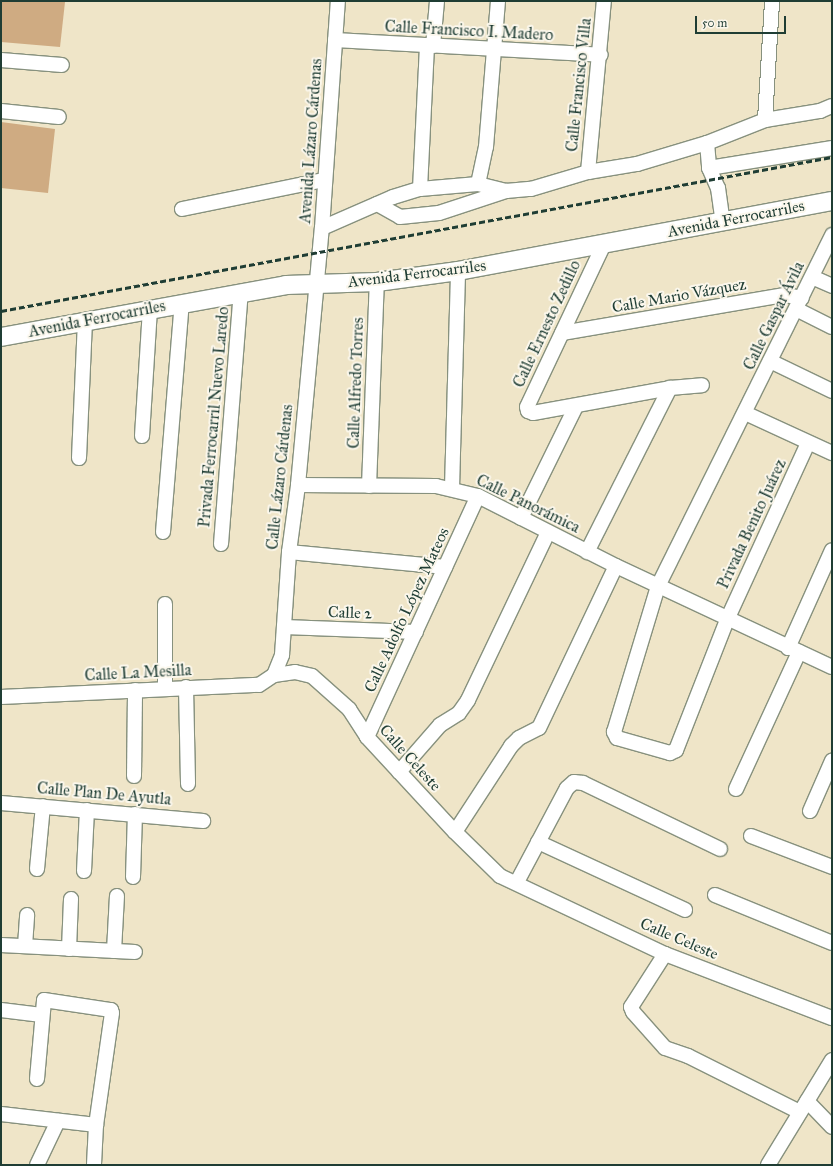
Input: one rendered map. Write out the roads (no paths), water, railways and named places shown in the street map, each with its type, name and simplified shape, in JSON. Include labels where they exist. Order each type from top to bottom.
[{"type":"street","name":"Avenida Lázaro Cárdenas","points":[[315,282],[322,228],[323,180],[338,1]]},
{"type":"street","points":[[420,189],[430,45],[437,1]]},
{"type":"street","points":[[478,184],[486,147],[498,1]]},
{"type":"street","name":"Calle Francisco Villa","points":[[588,172],[601,55],[604,1]]},
{"type":"street","points":[[765,120],[772,1]]},
{"type":"street","name":"Calle Francisco I. Madero","points":[[335,40],[601,55]]},
{"type":"street","points":[[1,60],[62,65]]},
{"type":"street","points":[[377,204],[400,217],[439,213],[506,191],[531,189],[588,172],[637,164],[707,143],[765,120],[820,111],[832,106]]},
{"type":"street","points":[[1,111],[59,117]]},
{"type":"street","points":[[707,143],[709,168],[718,188],[723,222]]},
{"type":"street","points":[[709,168],[832,148]]},
{"type":"street","points":[[182,209],[323,180]]},
{"type":"street","points":[[322,228],[377,204],[420,189],[478,184],[506,191]]},
{"type":"street","name":"Avenida Ferrocarriles","points":[[1,337],[85,320],[241,292],[315,282],[377,282],[458,271],[832,202]]},
{"type":"street","name":"Calle Gaspar Ávila","points":[[633,675],[658,586],[832,235]]},
{"type":"street","name":"Calle Ernesto Zedillo","points":[[604,244],[527,407],[528,411],[533,413],[670,388],[702,385]]},
{"type":"street","points":[[452,488],[458,271]]},
{"type":"street","points":[[812,277],[832,286]]},
{"type":"street","name":"Calle Lázaro Cárdenas","points":[[274,675],[282,655],[289,552],[298,485],[315,282]]},
{"type":"street","name":"Calle Alfredo Torres","points":[[369,486],[377,282]]},
{"type":"street","name":"Privada Ferrocarril Nuevo Laredo","points":[[221,544],[241,292]]},
{"type":"street","name":"Calle Mario Vázquez","points":[[562,333],[785,295],[832,327]]},
{"type":"street","points":[[163,532],[182,303]]},
{"type":"street","points":[[142,436],[150,308]]},
{"type":"street","points":[[79,458],[85,320]]},
{"type":"street","points":[[770,361],[832,392]]},
{"type":"street","points":[[587,552],[670,388]]},
{"type":"street","points":[[521,518],[576,406]]},
{"type":"street","points":[[745,413],[832,453]]},
{"type":"street","name":"Privada Benito Juárez","points":[[633,675],[614,732],[617,738],[670,754],[676,750],[727,620],[808,443]]},
{"type":"street","name":"Calle Panorámica","points":[[298,485],[452,488],[478,496],[587,552],[727,620]]},
{"type":"street","name":"Calle Adolfo López Mateos","points":[[367,737],[478,496]]},
{"type":"street","points":[[399,772],[440,725],[459,713],[468,700],[548,532]]},
{"type":"street","points":[[736,789],[794,650],[832,550]]},
{"type":"street","points":[[289,552],[445,567]]},
{"type":"street","points":[[455,832],[511,746],[519,738],[539,728],[616,566]]},
{"type":"street","points":[[165,604],[165,688]]},
{"type":"street","points":[[727,620],[832,667]]},
{"type":"street","name":"Calle 2","points":[[284,627],[416,632]]},
{"type":"street","name":"Calle Celeste","points":[[274,675],[295,672],[312,676],[349,709],[367,737],[455,832],[500,876],[509,881],[517,882],[665,954],[832,1018]]},
{"type":"street","name":"Calle La Mesilla","points":[[1,696],[259,685],[274,675]]},
{"type":"street","points":[[186,687],[188,784]]},
{"type":"street","points":[[134,776],[135,690]]},
{"type":"street","points":[[810,811],[832,761]]},
{"type":"street","points":[[517,882],[568,788],[574,782],[583,783],[720,849]]},
{"type":"street","name":"Calle Plan De Ayutla","points":[[1,803],[203,821]]},
{"type":"street","points":[[37,869],[42,806]]},
{"type":"street","points":[[84,871],[87,810]]},
{"type":"street","points":[[133,877],[135,814]]},
{"type":"street","points":[[751,836],[832,867]]},
{"type":"street","points":[[538,842],[685,910]]},
{"type":"street","points":[[715,895],[832,943]]},
{"type":"street","points":[[114,951],[117,896]]},
{"type":"street","points":[[69,950],[71,899]]},
{"type":"street","points":[[25,946],[27,915]]},
{"type":"street","points":[[1,945],[69,950],[135,952]]},
{"type":"street","points":[[665,954],[631,1007],[666,1048],[688,1056],[804,1107],[832,1127]]},
{"type":"street","points":[[37,1079],[44,1000],[47,998],[111,1010],[112,1013],[96,1125],[94,1165]]},
{"type":"street","points":[[1,1010],[42,1015]]},
{"type":"street","points":[[770,1164],[832,1060]]},
{"type":"street","points":[[1,1114],[96,1125]]},
{"type":"street","points":[[37,1165],[58,1121]]},
{"type":"railway","points":[[1,311],[832,157]]}]
